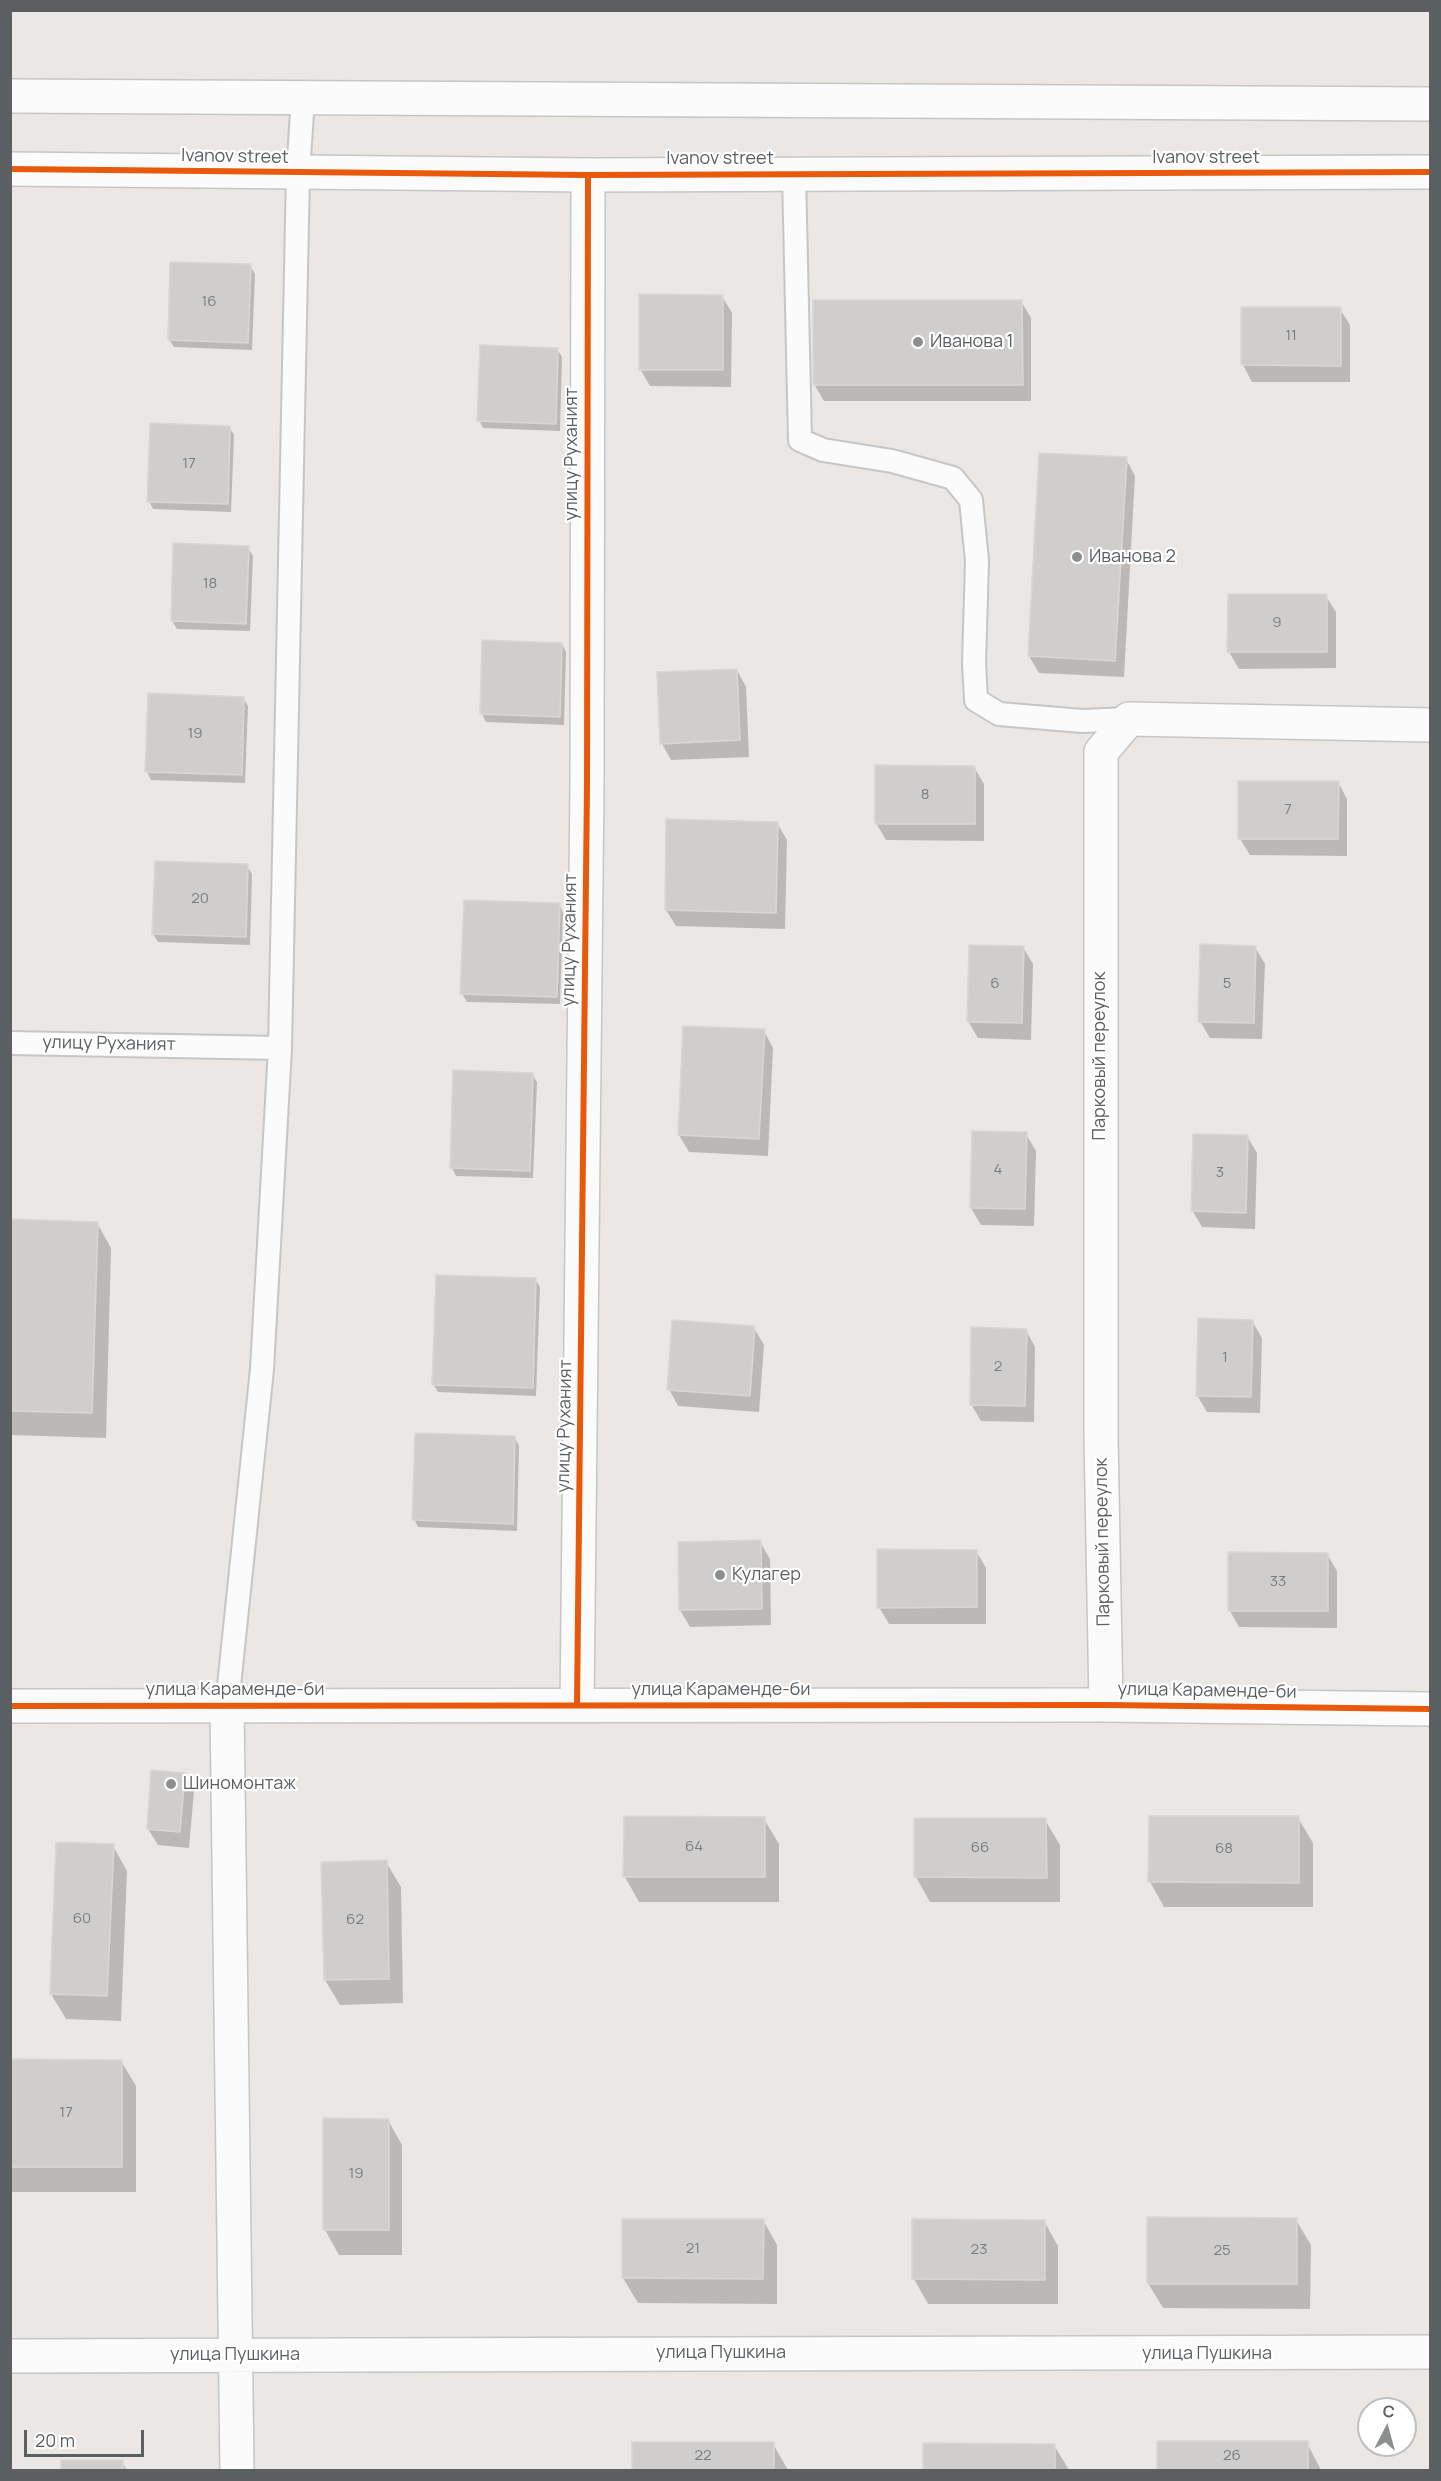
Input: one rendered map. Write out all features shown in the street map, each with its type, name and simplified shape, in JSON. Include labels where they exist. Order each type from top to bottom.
[{"type":"street","points":[[10,96],[1431,104]]},
{"type":"street","name":"Ivanov street","points":[[10,169],[588,175],[1431,172]]},
{"type":"street","name":"улицу Руханият","points":[[577,1705],[587,785],[588,175]]},
{"type":"street","points":[[1129,719],[1431,724]]},
{"type":"street","name":"Парковый переулок","points":[[1106,1705],[1101,1436],[1101,752],[1129,719]]},
{"type":"street","name":"улица Караменде-би","points":[[10,1706],[1106,1705],[1431,1709]]},
{"type":"street","points":[[227,1706],[237,2470]]},
{"type":"street","name":"улица Пушкина","points":[[10,2356],[1431,2352]]},
{"type":"lane","points":[[227,1706],[262,1370],[280,1048],[298,173],[303,98]]},
{"type":"lane","points":[[794,174],[800,440],[823,450],[892,461],[953,478],[971,500],[977,561],[974,663],[976,700],[999,714],[1082,721],[1129,719]]},
{"type":"lane","name":"улицу Руханият","points":[[10,1043],[280,1048]]},
{"type":"building","points":[[170,262],[251,264],[248,343],[168,340]]},
{"type":"building","points":[[639,294],[723,295],[723,370],[639,370]]},
{"type":"building","name":"Иванова 1","points":[[813,300],[1022,300],[1023,385],[813,385]]},
{"type":"building","points":[[1241,307],[1341,307],[1341,366],[1241,365]]},
{"type":"building","points":[[480,345],[558,348],[556,424],[477,421]]},
{"type":"building","points":[[150,423],[230,426],[228,504],[147,502]]},
{"type":"building","name":"Иванова 2","points":[[1039,453],[1127,457],[1115,661],[1028,656]]},
{"type":"building","points":[[173,543],[249,546],[246,624],[171,621]]},
{"type":"building","points":[[1228,594],[1327,594],[1327,652],[1227,652]]},
{"type":"building","points":[[482,640],[562,643],[560,717],[480,714]]},
{"type":"building","points":[[737,669],[740,740],[660,744],[657,672]]},
{"type":"building","points":[[148,693],[244,697],[242,775],[145,772]]},
{"type":"building","points":[[875,765],[975,766],[975,824],[875,824]]},
{"type":"building","points":[[1238,781],[1339,781],[1338,839],[1238,839]]},
{"type":"building","points":[[666,819],[778,822],[776,913],[665,910]]},
{"type":"building","points":[[155,861],[248,864],[246,937],[152,934]]},
{"type":"building","points":[[464,900],[560,903],[557,997],[460,994]]},
{"type":"building","points":[[1200,944],[1256,946],[1254,1023],[1198,1022]]},
{"type":"building","points":[[969,945],[1024,946],[1022,1023],[967,1022]]},
{"type":"building","points":[[683,1026],[765,1029],[759,1139],[678,1135]]},
{"type":"building","points":[[453,1070],[533,1073],[530,1171],[450,1168]]},
{"type":"building","points":[[972,1131],[1027,1132],[1025,1209],[970,1208]]},
{"type":"building","points":[[1193,1134],[1248,1135],[1246,1213],[1191,1211]]},
{"type":"building","points":[[10,1219],[98,1222],[92,1413],[10,1411]]},
{"type":"building","points":[[436,1275],[536,1278],[533,1388],[432,1385]]},
{"type":"building","points":[[1198,1318],[1253,1320],[1251,1397],[1196,1396]]},
{"type":"building","points":[[672,1320],[755,1326],[750,1396],[667,1390]]},
{"type":"building","points":[[971,1327],[1027,1329],[1025,1406],[970,1405]]},
{"type":"building","points":[[415,1433],[515,1436],[513,1524],[412,1520]]},
{"type":"building","name":"Кулагер","points":[[761,1540],[762,1609],[679,1610],[678,1542]]},
{"type":"building","points":[[877,1549],[977,1550],[977,1607],[877,1608]]},
{"type":"building","points":[[1228,1552],[1328,1553],[1328,1611],[1228,1611]]},
{"type":"building","points":[[151,1770],[185,1773],[180,1832],[147,1829]]},
{"type":"building","points":[[624,1816],[765,1817],[765,1877],[623,1877]]},
{"type":"building","points":[[1149,1816],[1299,1816],[1299,1883],[1148,1882]]},
{"type":"building","points":[[914,1818],[1046,1818],[1047,1878],[914,1877]]},
{"type":"building","points":[[56,1842],[114,1844],[107,1996],[50,1994]]},
{"type":"building","points":[[387,1860],[389,1979],[324,1980],[321,1862]]},
{"type":"building","points":[[10,2059],[122,2060],[122,2167],[10,2167]]},
{"type":"building","points":[[323,2118],[389,2119],[389,2230],[323,2230]]},
{"type":"building","points":[[1147,2217],[1297,2218],[1297,2284],[1147,2284]]},
{"type":"building","points":[[622,2219],[764,2219],[763,2279],[622,2278]]},
{"type":"building","points":[[912,2219],[1045,2220],[1045,2280],[912,2279]]},
{"type":"building","points":[[1157,2441],[1308,2441],[1308,2470],[1157,2470]]},
{"type":"building","points":[[632,2442],[774,2442],[774,2470],[632,2470]]},
{"type":"building","points":[[923,2443],[1055,2444],[1055,2470],[923,2470]]},
{"type":"building","points":[[61,2460],[123,2460],[123,2470],[61,2470]]},
{"type":"cycle path","points":[[10,169],[588,175],[1430,172]]},
{"type":"cycle path","points":[[577,1705],[587,785],[588,175]]},
{"type":"cycle path","points":[[10,1706],[1106,1705],[1430,1709]]},
{"type":"place","name":"Иванова 1","points":[[918,342]]},
{"type":"place","name":"Иванова 2","points":[[1077,557]]},
{"type":"place","name":"Кулагер","points":[[720,1575]]},
{"type":"place","name":"Шиномонтаж","points":[[171,1784]]}]
